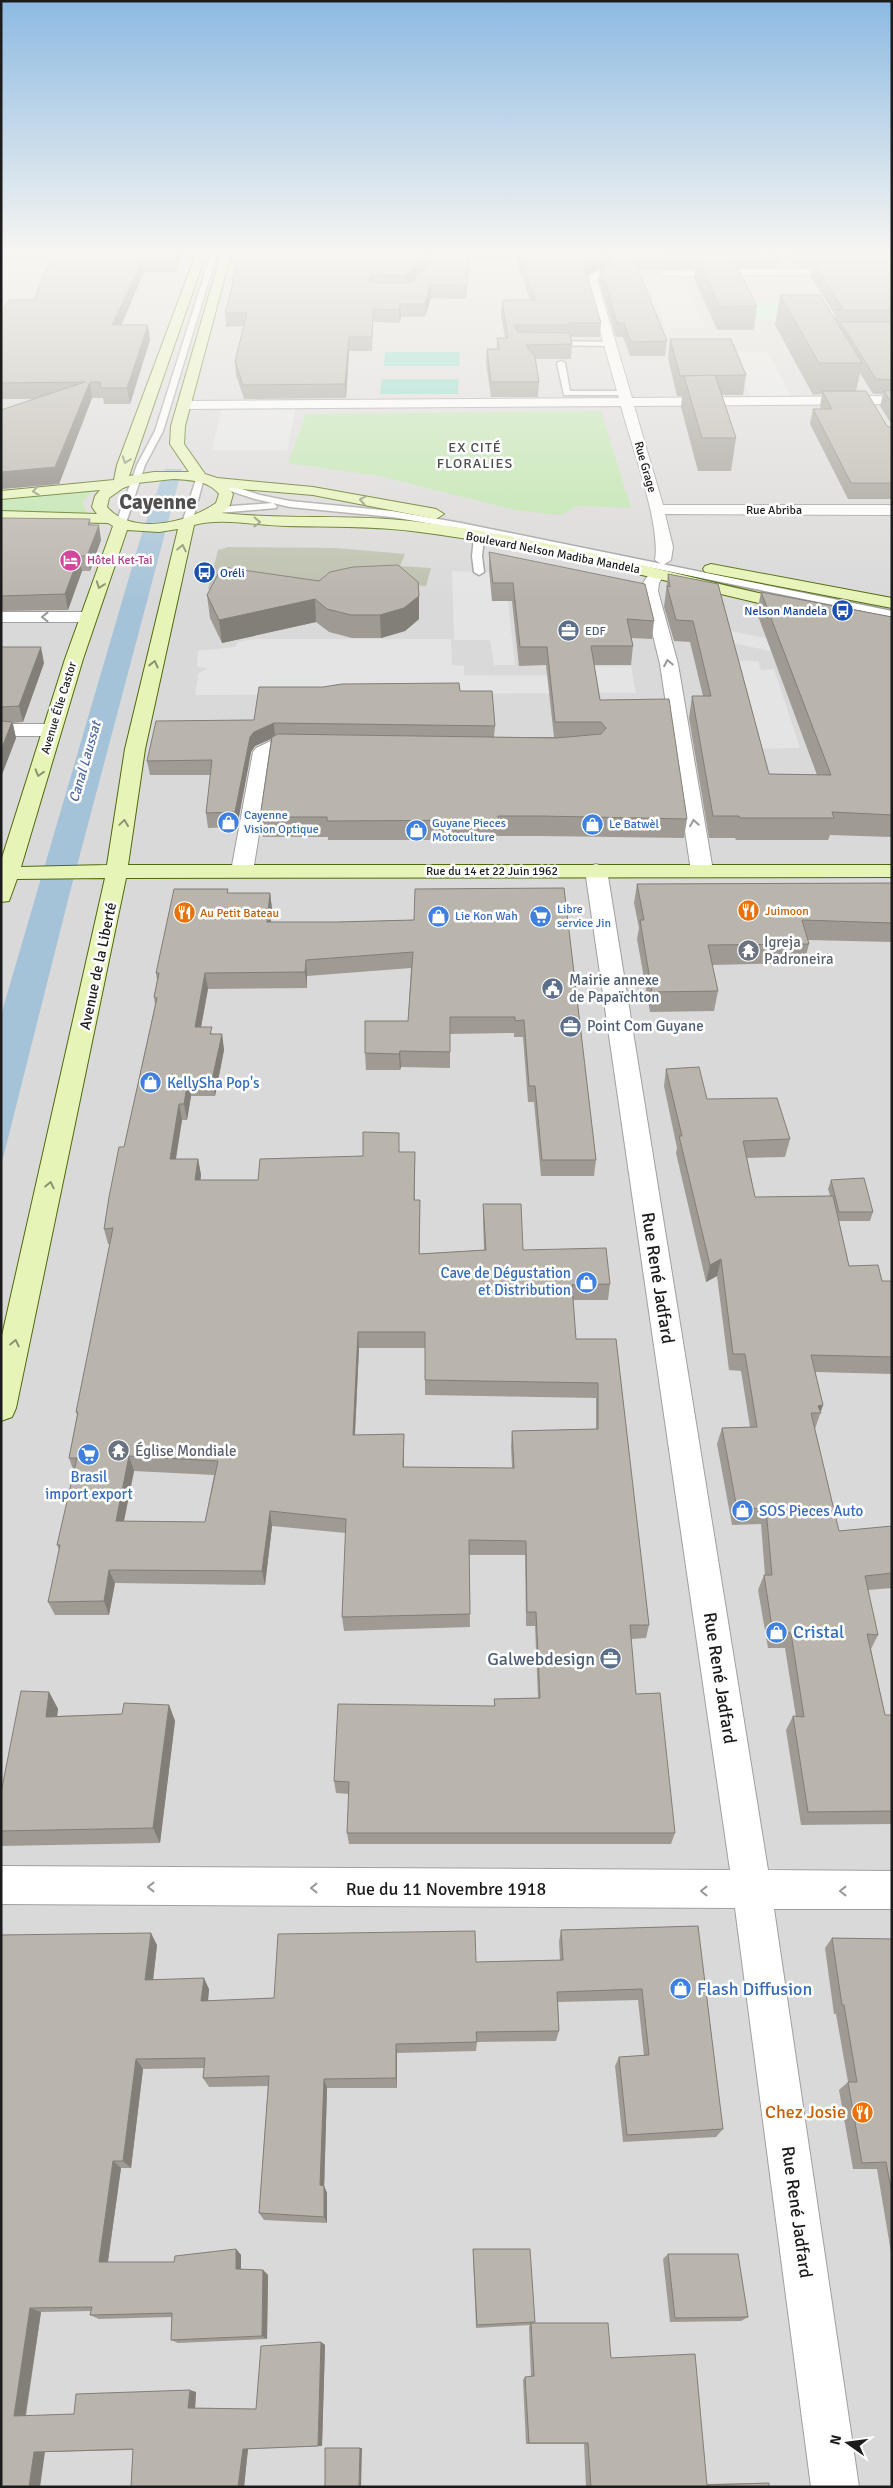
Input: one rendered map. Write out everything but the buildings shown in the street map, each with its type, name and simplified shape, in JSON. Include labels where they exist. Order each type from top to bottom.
[{"type":"street","points":[[120,484],[124,465],[159,370]]},
{"type":"street","points":[[1,516],[180,524],[213,513],[223,505],[226,494],[223,489],[200,478],[177,444],[178,426],[194,370]]},
{"type":"street","name":"Rue Grage","points":[[616,370],[657,509],[665,547],[660,567],[651,583],[650,591],[669,664],[702,871]]},
{"type":"street","points":[[857,383],[870,405]]},
{"type":"street","points":[[184,405],[625,397],[870,405],[892,400]]},
{"type":"street","name":"Boulevard Nelson Madiba Mandela","points":[[120,484],[155,476],[200,478],[313,491],[382,503],[660,567],[892,626]]},
{"type":"street","points":[[1,495],[120,484]]},
{"type":"street","points":[[120,484],[108,490],[99,502],[101,512],[122,522]]},
{"type":"street","name":"Rue Abriba","points":[[657,509],[892,510]]},
{"type":"street","name":"Boulevard Nelson Madiba Mandela","points":[[213,513],[246,522],[411,526],[892,604]]},
{"type":"street","name":"Avenue Élie Castor","points":[[1,896],[5,873],[88,617],[122,522]]},
{"type":"street","name":"Avenue de la Liberté","points":[[1,1408],[117,872],[135,749],[180,524]]},
{"type":"street","points":[[1,617],[88,617]]},
{"type":"street","points":[[1,730],[52,730]]},
{"type":"street","points":[[242,871],[263,752],[275,745],[323,745]]},
{"type":"street","name":"Rue du 14 et 22 Juin 1962","points":[[5,873],[596,870],[892,872]]},
{"type":"street","name":"Rue René Jadfard","points":[[596,870],[752,1891],[834,2487]]},
{"type":"street","name":"Rue du 11 Novembre 1918","points":[[1,1885],[752,1891],[892,1890]]},
{"type":"lane","points":[[122,522],[136,479],[159,431],[178,370]]},
{"type":"lane","points":[[562,370],[567,393],[625,397]]},
{"type":"lane","points":[[159,431],[177,444]]},
{"type":"lane","points":[[180,524],[200,478],[258,497],[290,504],[392,514],[461,526],[892,614]]},
{"type":"lane","points":[[213,513],[290,504]]},
{"type":"lane","points":[[479,538],[477,556],[479,572]]},
{"type":"shaded area","points":[[1,370],[892,370],[892,2487],[1,2487]]},
{"type":"shaded area","points":[[738,370],[777,370],[791,396],[750,396]]},
{"type":"shaded area","points":[[382,379],[459,379],[458,394],[380,394]]},
{"type":"shaded area","points":[[222,408],[296,408],[287,450],[212,450]]},
{"type":"shaded area","points":[[228,547],[336,548],[405,554],[400,566],[431,568],[426,586],[348,580],[307,592],[208,589],[218,550]]},
{"type":"shaded area","points":[[452,571],[505,573],[515,665],[494,665],[490,640],[454,640]]},
{"type":"shaded area","points":[[697,624],[892,664],[834,665],[692,634]]},
{"type":"shaded area","points":[[255,639],[451,639],[452,665],[464,666],[464,675],[582,676],[582,667],[631,666],[636,693],[195,695],[198,674],[208,668],[197,667],[198,651],[235,647],[238,642]]},
{"type":"shaded area","points":[[733,661],[758,661],[761,670],[774,669],[800,748],[756,749]]},
{"type":"green space","points":[[601,411],[631,508],[577,506],[561,515],[515,510],[379,476],[288,463],[306,414]]},
{"type":"green space","points":[[93,490],[83,502],[87,515],[1,513],[1,499]]},
{"type":"water","name":"Canal Laussat","points":[[165,469],[182,469],[69,896],[1,1166],[1,1015],[142,533]]},
{"type":"place","name":"Hôtel Ket-Tai","points":[[71,560]]},
{"type":"place","name":"Oréli","points":[[204,573]]},
{"type":"place","name":"Nelson Mandela","points":[[843,611]]},
{"type":"place","name":"EDF","points":[[569,631]]},
{"type":"place","name":"Cayenne Vision Optique","points":[[228,822]]},
{"type":"place","name":"Le Batwèl","points":[[593,824]]},
{"type":"place","name":"Guyane Pieces Motoculture","points":[[416,830]]},
{"type":"place","name":"Juimoon","points":[[749,911]]},
{"type":"place","name":"Au Petit Bateau","points":[[184,913]]},
{"type":"place","name":"Lie Kon Wah","points":[[439,916]]},
{"type":"place","name":"Libre service Jin","points":[[541,916]]},
{"type":"place","name":"Igreja Padroneira","points":[[748,951]]},
{"type":"place","name":"Mairie annexe de Papaïchton","points":[[553,989]]},
{"type":"place","name":"Point Com Guyane","points":[[571,1026]]},
{"type":"place","name":"KellySha Pop's","points":[[151,1083]]},
{"type":"place","name":"Cave de Dégustation et Distribution","points":[[587,1282]]},
{"type":"place","name":"Église Mondiale","points":[[119,1451]]},
{"type":"place","name":"Brasil import export","points":[[89,1454]]},
{"type":"place","name":"SOS Pieces Auto","points":[[743,1511]]},
{"type":"place","name":"Cristal","points":[[777,1632]]},
{"type":"place","name":"Galwebdesign","points":[[611,1659]]},
{"type":"place","name":"Flash Diffusion","points":[[681,1989]]},
{"type":"place","name":"Chez Josie","points":[[862,2112]]},
{"type":"district","name":"EX CITÉ FLORALIES","points":[[475,456]]},
{"type":"district","name":"Cayenne","points":[[158,502]]}]
